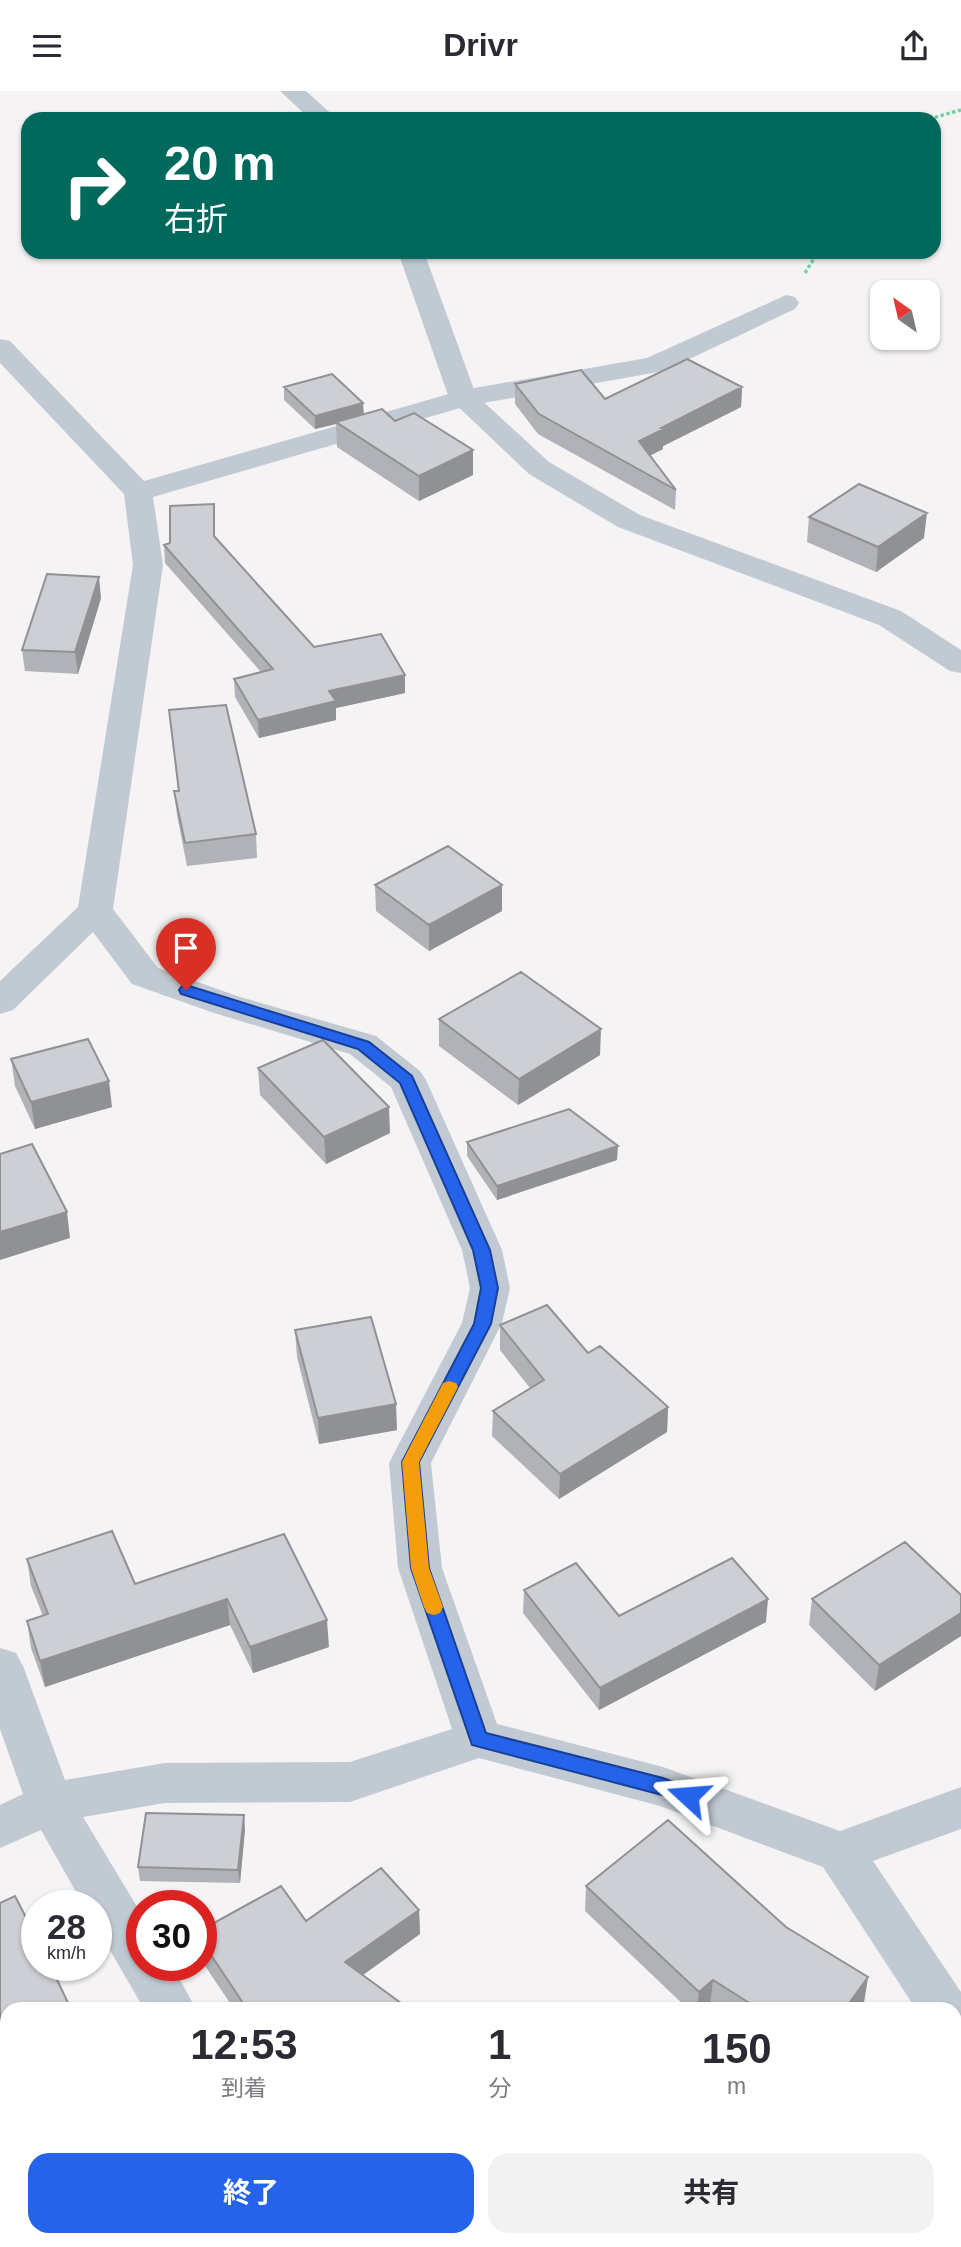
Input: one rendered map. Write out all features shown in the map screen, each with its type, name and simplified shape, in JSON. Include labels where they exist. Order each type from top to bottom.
[{"type":"street","points":[[292,91],[317,112]]},
{"type":"street","points":[[413,259],[463,398],[539,468],[629,521],[890,618],[961,664]]},
{"type":"street","points":[[138,492],[463,398],[654,365],[786,303]]},
{"type":"street","points":[[0,347],[138,492],[148,565],[95,910],[0,1002]]},
{"type":"street","points":[[95,910],[145,976],[227,1005],[363,1045],[407,1080],[482,1250],[489,1288],[482,1324],[410,1462],[420,1568],[479,1739]]},
{"type":"street","points":[[0,1666],[50,1803],[126,1933]]},
{"type":"street","points":[[0,1828],[50,1803],[165,1783],[350,1782],[479,1739],[663,1787],[840,1851],[939,2002]]},
{"type":"street","points":[[840,1851],[961,1807]]},
{"type":"street","points":[[154,1981],[167,2002]]},
{"type":"path","points":[[941,116],[961,110]]},
{"type":"building","points":[[687,359],[742,387],[639,441],[676,490],[539,414],[515,384],[581,370],[605,399]]},
{"type":"building","points":[[332,374],[363,403],[315,416],[284,387]]},
{"type":"building","points":[[382,409],[395,421],[414,413],[473,450],[419,476],[336,422]]},
{"type":"building","points":[[859,484],[927,513],[878,547],[809,517]]},
{"type":"building","points":[[214,504],[214,536],[314,647],[381,634],[405,675],[329,691],[336,701],[258,720],[234,679],[273,669],[164,545],[170,543],[170,506]]},
{"type":"building","points":[[47,574],[99,577],[75,652],[22,650]]},
{"type":"building","points":[[226,705],[256,834],[185,843],[174,791],[179,791],[169,710]]},
{"type":"building","points":[[448,846],[502,885],[429,925],[375,885]]},
{"type":"building","points":[[521,972],[601,1029],[519,1079],[439,1019]]},
{"type":"building","points":[[88,1039],[109,1081],[31,1102],[11,1059]]},
{"type":"building","points":[[323,1040],[389,1107],[324,1137],[258,1068]]},
{"type":"building","points":[[569,1109],[618,1146],[497,1186],[467,1142]]},
{"type":"building","points":[[32,1144],[67,1212],[0,1232],[0,1154]]},
{"type":"building","points":[[547,1305],[588,1353],[600,1346],[668,1407],[560,1474],[493,1411],[544,1380],[500,1325]]},
{"type":"building","points":[[371,1317],[396,1404],[318,1418],[295,1330]]},
{"type":"building","points":[[112,1531],[135,1584],[284,1534],[327,1620],[250,1647],[227,1599],[40,1661],[27,1621],[48,1614],[27,1559]]},
{"type":"building","points":[[905,1542],[961,1595],[961,1613],[879,1665],[812,1599]]},
{"type":"building","points":[[732,1558],[768,1599],[600,1688],[524,1590],[576,1563],[619,1616]]},
{"type":"building","points":[[146,1813],[244,1815],[238,1870],[138,1867]]},
{"type":"building","points":[[668,1820],[786,1927],[868,1977],[850,2002],[748,2002],[713,1980],[699,1992],[586,1886]]},
{"type":"building","points":[[381,1868],[419,1910],[345,1962],[399,2002],[242,2002],[217,1964],[217,1921],[281,1886],[306,1921]]},
{"type":"building","points":[[15,1896],[21,1908],[21,1981],[58,1981],[68,2002],[0,2002],[0,1903]]},
{"type":"slow traffic","points":[[434,1607],[420,1568],[410,1462],[449,1387]]},
{"type":"route","points":[[186,990],[227,1005],[363,1045],[407,1080],[482,1250],[489,1288],[482,1324],[410,1462],[420,1568],[479,1739],[663,1787],[688,1796]]}]
